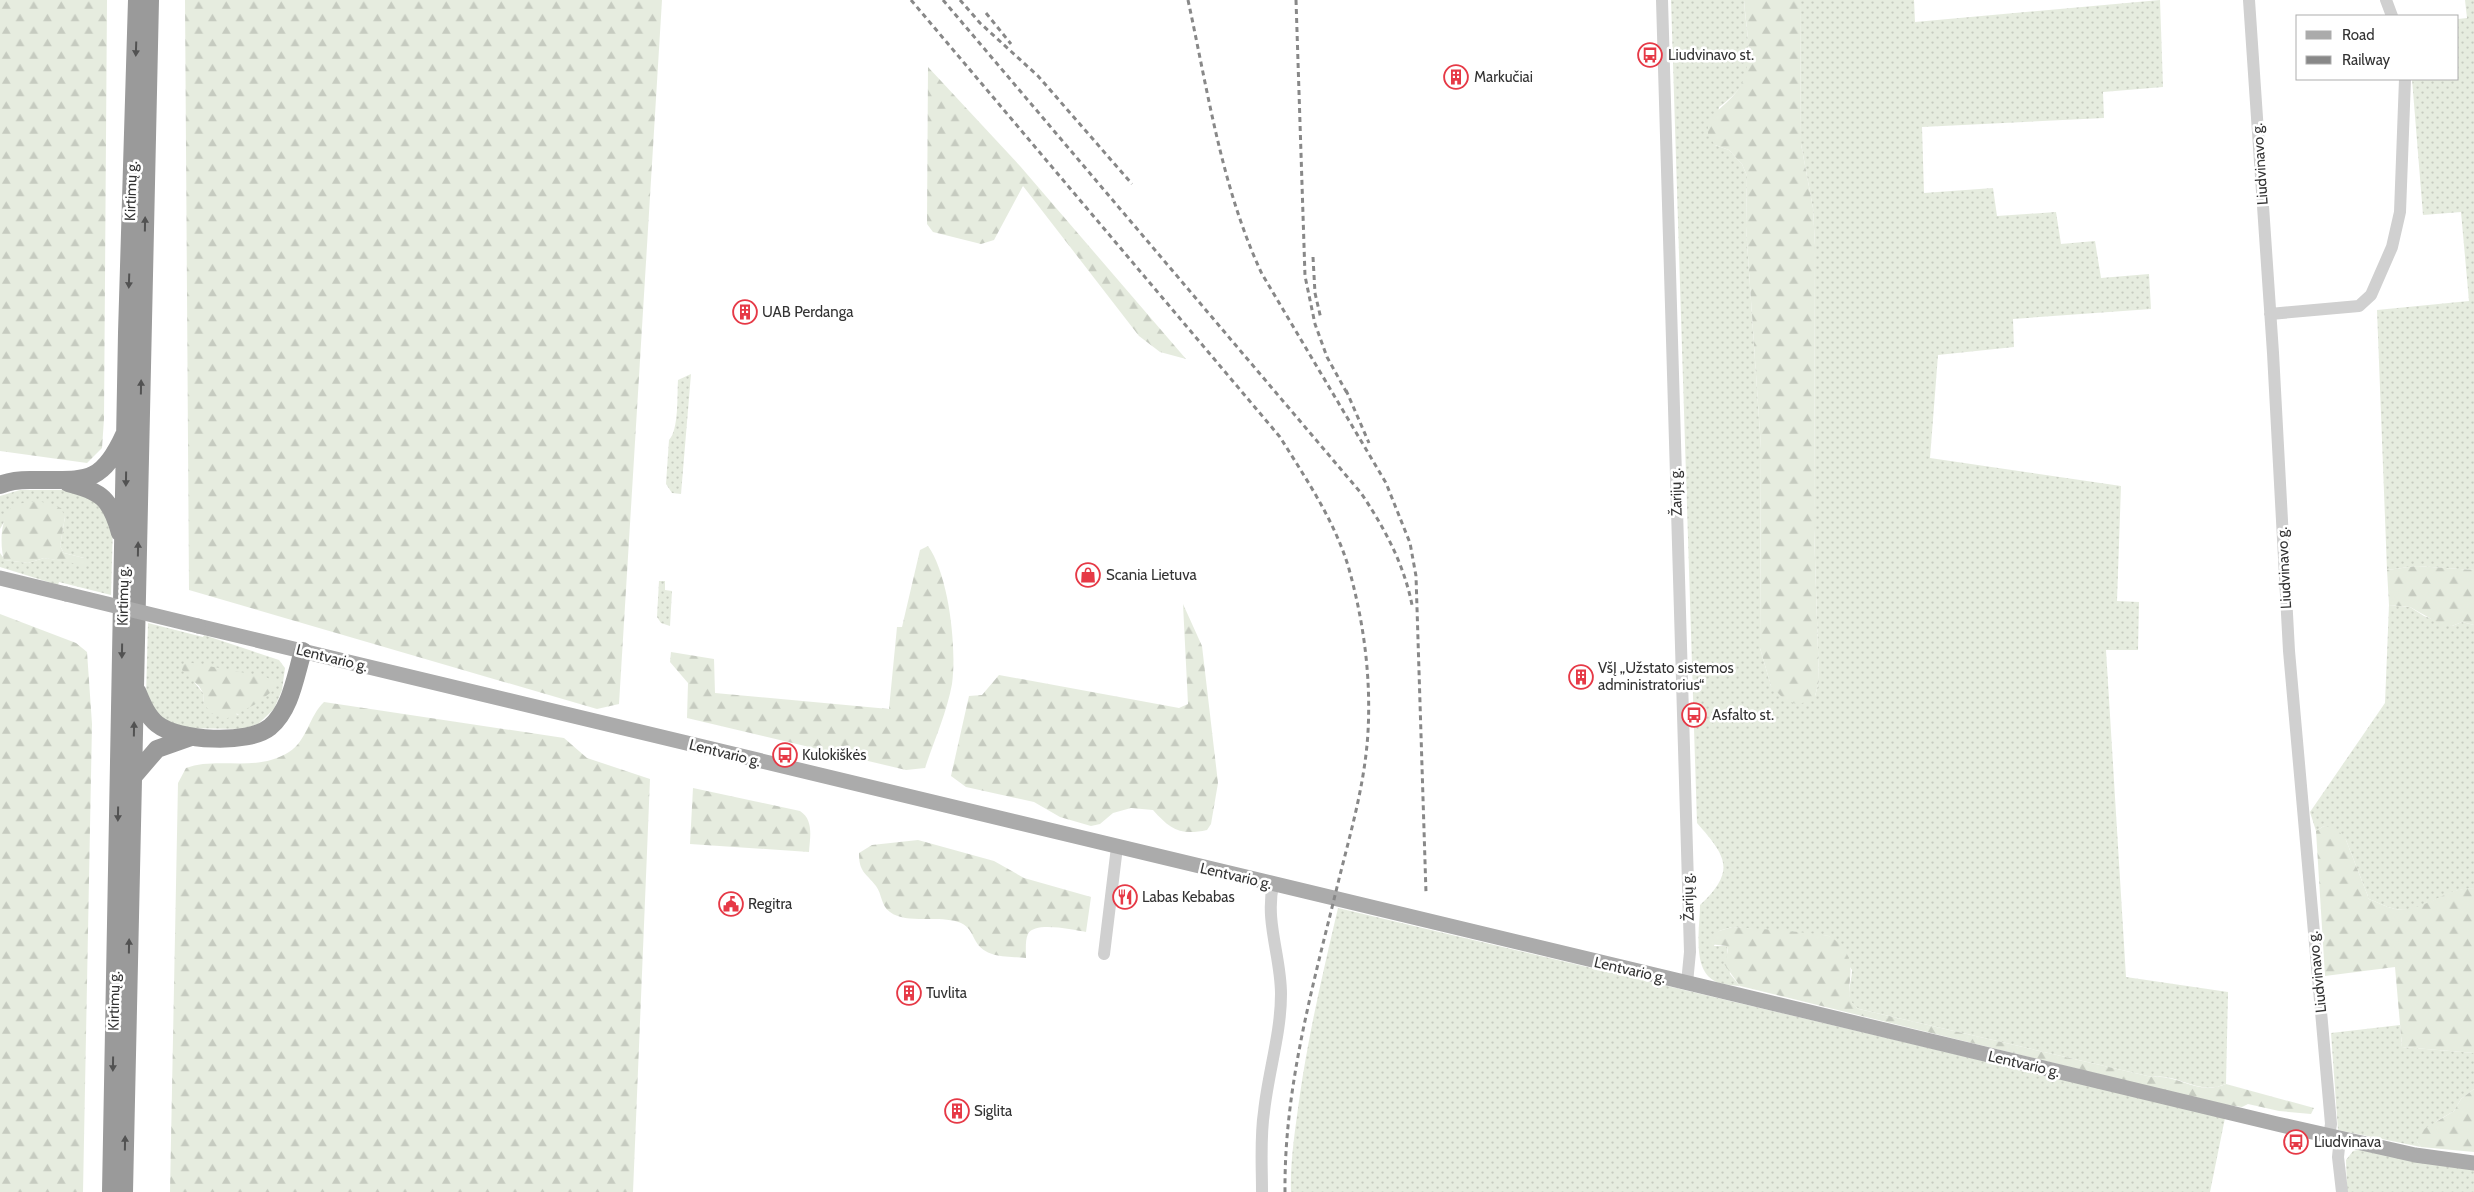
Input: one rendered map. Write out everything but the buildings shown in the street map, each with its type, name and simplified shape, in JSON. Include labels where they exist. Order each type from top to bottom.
[{"type":"highway","name":"Kirtimų g.","points":[[111,1192],[127,430],[127,333],[137,0]]},
{"type":"highway","name":"Kirtimų g.","points":[[124,1192],[150,0]]},
{"type":"highway","points":[[0,485],[22,480],[59,481],[88,477],[106,468],[112,461],[127,430]]},
{"type":"highway","points":[[59,481],[87,488],[105,498],[114,512],[124,550]]},
{"type":"highway","points":[[135,686],[146,710],[157,724],[166,729],[191,737],[246,737],[263,732],[270,727],[285,707],[303,651]]},
{"type":"highway","points":[[132,778],[157,749],[191,737]]},
{"type":"main road","name":"Lentvario g.","points":[[0,578],[1273,885],[2335,1137],[2415,1155],[2474,1163]]},
{"type":"street","name":"Žarijų g.","points":[[1662,0],[1690,952],[1688,984]]},
{"type":"street","name":"Liudvinavo g.","points":[[2249,0],[2270,314],[2288,651],[2330,1115],[2335,1137],[2342,1192]]},
{"type":"street","points":[[2386,0],[2392,15]]},
{"type":"street","points":[[2270,314],[2359,306],[2371,295],[2392,247],[2400,212],[2405,80]]},
{"type":"street","points":[[1104,954],[1117,847]]},
{"type":"street","points":[[1262,1192],[1264,1112],[1281,996],[1280,966],[1270,914],[1273,885]]},
{"type":"green space","points":[[0,0],[107,0],[104,419],[102,448],[87,463],[0,451]]},
{"type":"green space","points":[[185,0],[662,0],[619,704],[597,709],[189,590]]},
{"type":"green space","points":[[1671,0],[1744,0],[1749,48],[1747,75],[1739,89],[1719,107],[1715,145],[1729,150],[1742,164],[1747,176],[1746,227],[1761,448],[1760,648],[1771,686],[1815,696],[1819,681],[1814,529],[1815,246],[1813,208],[1801,144],[1800,0],[1914,0],[1915,22],[2160,0],[2163,87],[2103,92],[2104,118],[1922,127],[1924,193],[1993,188],[1997,216],[2056,212],[2061,244],[2095,241],[2101,278],[2149,274],[2151,309],[2013,319],[2014,347],[1938,355],[1930,458],[2121,486],[2117,601],[2139,602],[2138,650],[2106,650],[2126,977],[2228,992],[2226,1084],[2206,1087],[2171,1078],[2152,1077],[1859,1009],[1854,1005],[1849,996],[1852,970],[1829,936],[1732,927],[1719,931],[1714,946],[1727,946],[1730,974],[1740,986],[1716,982],[1706,974],[1702,966],[1699,946],[1700,905],[1719,883],[1723,873],[1723,864],[1721,855],[1715,845],[1697,823]]},
{"type":"green space","points":[[1744,0],[1800,0],[1801,144],[1813,208],[1815,246],[1814,529],[1819,681],[1815,696],[1808,702],[1796,704],[1784,699],[1771,686],[1760,648],[1761,448],[1746,227],[1747,176],[1742,164],[1729,150],[1715,145],[1708,135],[1708,120],[1733,96],[1745,75],[1748,63],[1748,37]]},
{"type":"green space","points":[[2465,0],[2474,0],[2474,570],[2417,566],[2387,570],[2377,310],[2469,301],[2461,212],[2423,215],[2412,80],[2459,80],[2459,19],[2467,18]]},
{"type":"green space","points":[[928,67],[1020,166],[1186,359],[1160,352],[1139,336],[1023,186],[994,240],[981,244],[933,232],[927,224]]},
{"type":"green space","points":[[691,374],[681,494],[672,493],[666,484],[669,440],[676,421],[678,380]]},
{"type":"green space","points":[[20,490],[77,490],[91,493],[113,524],[111,595],[59,582],[58,585],[0,567],[0,553],[5,560],[28,563],[44,558],[84,564],[84,558],[64,553],[60,546],[65,517],[45,506],[28,503],[12,508],[0,529],[0,496]]},
{"type":"green space","points":[[39,501],[61,508],[65,517],[60,546],[64,553],[84,558],[84,565],[44,558],[28,563],[4,560],[2,533],[7,513],[17,505]]},
{"type":"green space","points":[[928,546],[935,559],[946,593],[952,633],[953,669],[947,705],[925,768],[906,770],[687,718],[688,683],[670,662],[671,652],[714,659],[715,693],[889,709],[897,627],[902,627],[920,550]]},
{"type":"green space","points":[[2417,566],[2474,570],[2474,625],[2462,622],[2452,626],[2442,625],[2410,607],[2389,605],[2387,570]]},
{"type":"green space","points":[[659,581],[665,581],[665,590],[672,591],[670,626],[661,623],[657,617]]},
{"type":"green space","points":[[1183,604],[1202,646],[1218,783],[1211,824],[1207,830],[1190,832],[1176,829],[1165,822],[1153,810],[1131,808],[1113,813],[1100,824],[1091,826],[1060,817],[1034,802],[966,787],[951,776],[969,696],[982,695],[999,675],[1179,708],[1188,704]]},
{"type":"green space","points":[[2389,605],[2410,607],[2424,616],[2452,626],[2462,622],[2474,625],[2474,889],[2454,891],[2416,908],[2406,910],[2395,909],[2369,899],[2346,840],[2324,826],[2316,831],[2310,812],[2385,703]]},
{"type":"green space","points":[[0,614],[76,643],[87,652],[92,724],[83,1192],[0,1192]]},
{"type":"green space","points":[[148,623],[203,637],[204,635],[279,660],[285,668],[282,690],[274,709],[258,724],[243,729],[179,728],[162,722],[146,697]],"holes":[[[194,682],[239,715],[204,704],[203,693]]]},
{"type":"green space","points":[[187,662],[266,677],[275,682],[274,690],[254,705],[226,719],[211,713],[204,704],[203,693],[199,686],[182,670],[183,665]]},
{"type":"green space","points":[[324,702],[564,738],[587,758],[650,779],[633,1192],[170,1192],[178,783],[186,768],[211,763],[263,762],[289,752],[300,742],[315,714]]},
{"type":"green space","points":[[693,788],[800,811],[809,824],[809,852],[690,844]]},
{"type":"green space","points":[[2324,826],[2337,829],[2346,840],[2369,899],[2395,909],[2406,909],[2426,904],[2454,891],[2474,889],[2474,1053],[2402,1047],[2395,967],[2325,976],[2316,831]]},
{"type":"green space","points":[[918,840],[994,861],[1024,878],[1091,897],[1086,932],[1055,927],[1032,930],[1028,934],[1026,942],[1026,958],[991,954],[985,951],[979,946],[968,928],[953,920],[914,919],[897,916],[885,907],[876,886],[861,868],[859,853],[872,845]]},
{"type":"green space","points":[[1338,908],[2225,1118],[2210,1192],[1291,1192],[1293,1146],[1307,1052]]},
{"type":"green space","points":[[1732,927],[1800,932],[1831,937],[1842,947],[1848,957],[1850,995],[1852,1003],[1859,1009],[2152,1077],[2162,1077],[2206,1088],[2226,1084],[2314,1108],[2311,1114],[2279,1111],[2248,1104],[2242,1107],[2220,1104],[1740,986],[1724,964],[1728,952],[1727,946],[1709,944],[1709,941],[1719,931]]},
{"type":"green space","points":[[2400,1025],[2402,1047],[2474,1053],[2474,1089],[2461,1099],[2454,1111],[2437,1121],[2417,1142],[2421,1147],[2338,1130],[2331,1033]]},
{"type":"green space","points":[[2474,1089],[2474,1152],[2421,1147],[2417,1142],[2421,1131],[2454,1111],[2461,1099]]},
{"type":"green space","points":[[2363,1149],[2474,1169],[2474,1192],[2347,1192],[2346,1160],[2353,1151]]},
{"type":"railway","points":[[911,0],[1280,437],[1328,517],[1349,569],[1359,610],[1365,650],[1369,711],[1368,732],[1364,770],[1357,807],[1302,1034],[1290,1112],[1285,1192]]},
{"type":"railway","points":[[943,0],[1361,493],[1378,519],[1392,546],[1404,575],[1412,605]]},
{"type":"railway","points":[[960,0],[980,23],[1038,76],[1132,184]]},
{"type":"railway","points":[[1188,0],[1226,174],[1248,242],[1262,274],[1386,483],[1410,543],[1416,576],[1426,893]]},
{"type":"railway","points":[[1296,0],[1305,276],[1315,324],[1327,357],[1348,395]]},
{"type":"railway","points":[[986,13],[1011,44]]},
{"type":"railway","points":[[1313,257],[1315,293],[1321,319]]},
{"type":"railway","points":[[1346,390],[1369,443]]},
{"type":"place","name":"Liudvinavo st.","points":[[1650,55]]},
{"type":"place","name":"Markučiai","points":[[1456,77]]},
{"type":"place","name":"UAB Perdanga","points":[[745,312]]},
{"type":"place","name":"Scania Lietuva","points":[[1088,575]]},
{"type":"place","name":"VšĮ „Užstato sistemos administratorius“","points":[[1581,677]]},
{"type":"place","name":"Asfalto st.","points":[[1694,715]]},
{"type":"place","name":"Kulokiškės","points":[[785,755]]},
{"type":"place","name":"Labas Kebabas","points":[[1125,897]]},
{"type":"place","name":"Regitra","points":[[731,904]]},
{"type":"place","name":"Tuvlita","points":[[909,993]]},
{"type":"place","name":"Siglita","points":[[957,1111]]},
{"type":"place","name":"Liudvinava","points":[[2296,1142]]}]
